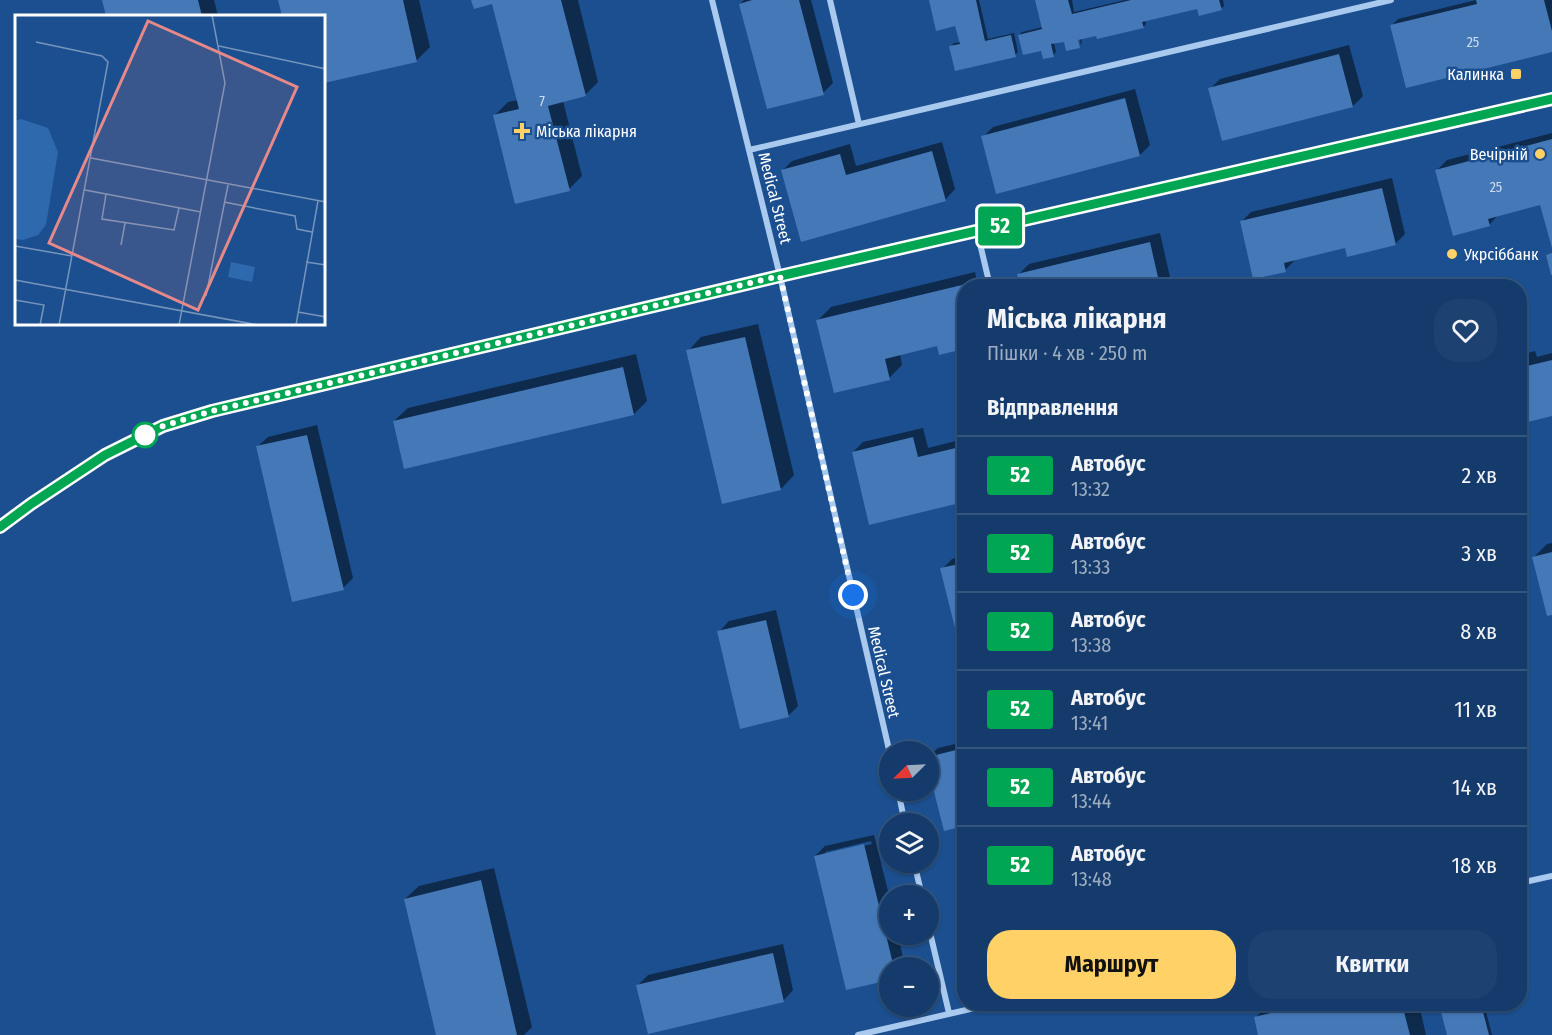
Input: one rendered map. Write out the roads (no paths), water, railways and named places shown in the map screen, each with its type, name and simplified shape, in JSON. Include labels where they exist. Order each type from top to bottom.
[{"type":"street","name":"Medical Street","points":[[712,0],[780,276],[887,741]]},
{"type":"street","points":[[830,0],[859,124]]},
{"type":"street","points":[[749,150],[1391,0]]},
{"type":"street","points":[[0,527],[105,455],[163,426],[212,411],[780,276],[1552,99]]},
{"type":"street","points":[[977,231],[988,279]]},
{"type":"street","points":[[1527,881],[1552,876]]},
{"type":"street","points":[[933,945],[949,1013]]},
{"type":"street","points":[[858,1035],[959,1011]]},
{"type":"place","name":"Калинка","points":[[1516,74]]},
{"type":"place","name":"Мiська лiкарня","points":[[522,131]]},
{"type":"place","name":"Вечірній","points":[[1540,154]]},
{"type":"place","name":"Укрсiббанк","points":[[1452,254]]}]
